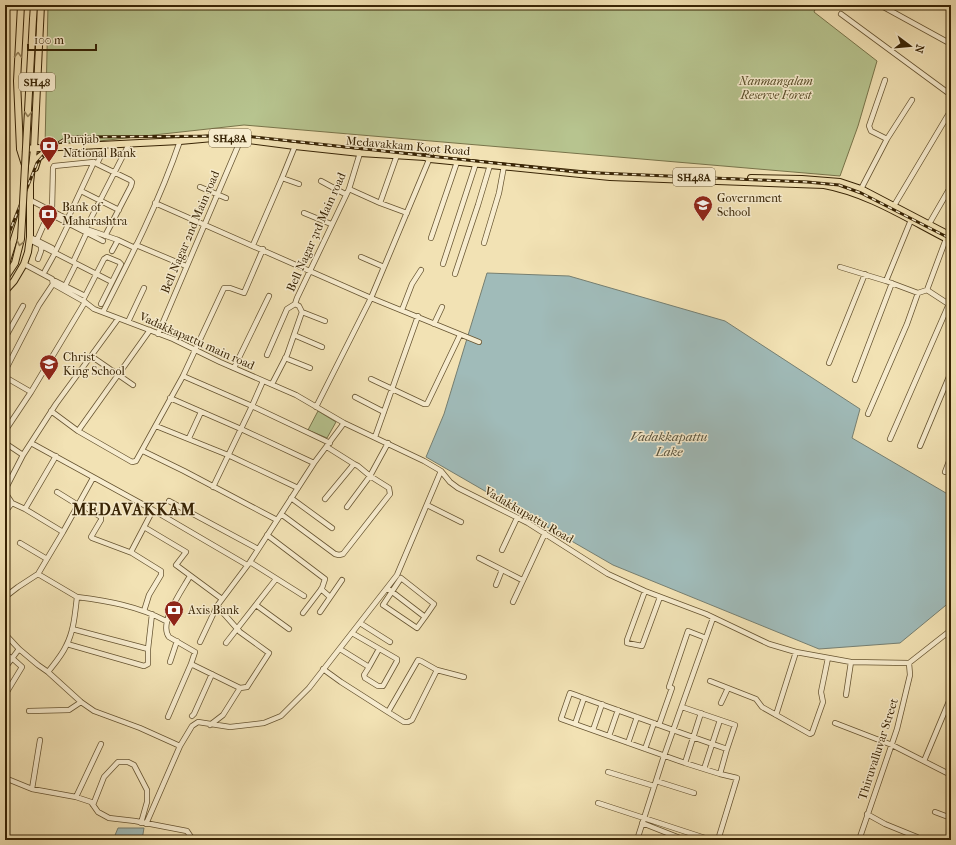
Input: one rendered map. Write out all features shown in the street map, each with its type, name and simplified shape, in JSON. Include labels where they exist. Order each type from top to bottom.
[{"type":"main road","name":"SH48","points":[[5,267],[12,249],[26,196],[26,168],[20,150],[18,81],[21,5]]},
{"type":"main road","points":[[12,283],[5,278],[15,263],[21,239],[34,5]]},
{"type":"main road","name":"SH48","points":[[5,291],[24,264],[30,239],[30,183],[34,149],[40,5]]},
{"type":"main road","name":"Medavakkam Koot Road","points":[[20,150],[180,142],[224,137],[360,153],[429,157],[457,162],[610,177],[824,185],[836,187],[892,208]]},
{"type":"main road","points":[[30,183],[38,158],[49,149]]},
{"type":"main road","name":"SH48A","points":[[429,157],[577,172],[826,180],[840,182],[861,189],[911,220],[950,239]]},
{"type":"main road","name":"SH48A","points":[[892,208],[929,224],[950,239]]},
{"type":"street","points":[[880,5],[951,44]]},
{"type":"street","points":[[841,14],[951,95]]},
{"type":"street","points":[[885,80],[869,129],[887,139]]},
{"type":"street","points":[[861,189],[887,139],[912,100]]},
{"type":"street","points":[[892,208],[951,110]]},
{"type":"street","points":[[946,118],[951,122]]},
{"type":"street","name":"Bell Nagar 2nd Main road","points":[[158,334],[241,139]]},
{"type":"street","points":[[103,312],[136,247],[173,162],[180,142]]},
{"type":"street","points":[[65,286],[100,201],[129,144]]},
{"type":"street","points":[[253,245],[295,146]]},
{"type":"street","points":[[45,272],[81,191],[103,151]]},
{"type":"street","name":"Bell Nagar 3rd Main road","points":[[302,312],[299,306],[295,304],[345,194],[349,189],[360,153]]},
{"type":"street","points":[[380,203],[397,155]]},
{"type":"street","points":[[316,407],[371,298],[429,157]]},
{"type":"street","points":[[431,238],[457,162]]},
{"type":"street","points":[[52,210],[54,166],[96,163],[115,172],[132,182],[104,238]]},
{"type":"street","points":[[443,264],[476,163]]},
{"type":"street","points":[[455,274],[490,165]]},
{"type":"street","points":[[484,243],[504,166]]},
{"type":"street","points":[[282,178],[299,184]]},
{"type":"street","points":[[321,181],[345,194]]},
{"type":"street","points":[[929,224],[951,186]]},
{"type":"street","points":[[200,187],[226,198]]},
{"type":"street","points":[[349,189],[407,213]]},
{"type":"street","points":[[81,191],[119,210]]},
{"type":"street","points":[[30,200],[52,210],[68,221]]},
{"type":"street","points":[[155,203],[263,249],[309,272],[418,316],[460,336],[479,342]]},
{"type":"street","points":[[304,212],[331,224]]},
{"type":"street","points":[[37,240],[50,215],[52,215],[104,238],[118,240],[186,266]]},
{"type":"street","points":[[886,280],[911,220]]},
{"type":"street","points":[[30,239],[41,246],[55,251]]},
{"type":"street","points":[[30,239],[37,240],[112,282]]},
{"type":"street","points":[[927,290],[950,239]]},
{"type":"street","points":[[112,251],[118,240]]},
{"type":"street","points":[[38,259],[41,246]]},
{"type":"street","points":[[5,247],[12,249]]},
{"type":"street","points":[[51,411],[78,431],[132,462],[136,462],[196,351],[224,288],[230,288],[244,293],[263,249]]},
{"type":"street","points":[[5,431],[31,392],[84,299],[105,257],[107,257],[121,264],[101,304]]},
{"type":"street","points":[[361,257],[384,267]]},
{"type":"street","points":[[75,262],[92,270]]},
{"type":"street","name":"Vadakkapattu main road","points":[[24,264],[84,299],[94,309],[150,330],[272,384],[296,395],[344,423]]},
{"type":"street","points":[[840,267],[886,280],[918,292],[927,290],[950,305],[890,439]]},
{"type":"street","points":[[402,310],[412,284],[421,270]]},
{"type":"street","points":[[829,363],[865,274]]},
{"type":"street","points":[[5,371],[39,305],[54,282],[65,286],[84,299]]},
{"type":"street","points":[[855,380],[892,283]]},
{"type":"street","points":[[128,322],[144,288]]},
{"type":"street","points":[[868,414],[907,324],[918,292]]},
{"type":"street","points":[[234,368],[270,296]]},
{"type":"street","points":[[267,355],[287,309],[295,304]]},
{"type":"street","points":[[5,338],[23,306]]},
{"type":"street","points":[[434,324],[442,307]]},
{"type":"street","points":[[272,384],[285,358],[302,312],[325,321]]},
{"type":"street","points":[[375,437],[418,316]]},
{"type":"street","points":[[63,532],[12,502],[6,494],[7,486],[23,454],[51,411],[118,319]]},
{"type":"street","points":[[78,431],[150,330]]},
{"type":"street","points":[[294,335],[322,347]]},
{"type":"street","points":[[371,378],[392,390],[427,404],[460,336]]},
{"type":"street","points":[[91,356],[133,385]]},
{"type":"street","points":[[285,358],[310,368]]},
{"type":"street","points":[[920,446],[951,372]]},
{"type":"street","points":[[183,376],[252,406],[330,443]]},
{"type":"street","points":[[5,377],[31,392]]},
{"type":"street","points":[[213,487],[263,381]]},
{"type":"street","points":[[355,397],[384,412]]},
{"type":"street","points":[[170,398],[314,463]]},
{"type":"street","points":[[189,438],[202,412]]},
{"type":"street","points":[[200,642],[217,606],[258,549],[314,463],[344,423]]},
{"type":"street","name":"Vadakkupattu Road","points":[[344,423],[424,461],[441,471],[450,482],[458,488],[545,533],[608,574],[645,591],[713,618],[769,644],[796,652],[851,662],[910,663]]},
{"type":"street","points":[[156,426],[228,455],[298,488]]},
{"type":"street","points":[[5,443],[23,454]]},
{"type":"street","points":[[31,443],[248,563],[304,596]]},
{"type":"street","points":[[347,507],[370,476],[388,443]]},
{"type":"street","points":[[281,514],[335,554],[339,555],[343,554],[390,494],[389,488],[370,476],[358,466],[327,447]]},
{"type":"street","points":[[143,451],[277,520]]},
{"type":"street","points":[[25,509],[56,456]]},
{"type":"street","points":[[945,472],[951,456]]},
{"type":"street","points":[[325,499],[354,464]]},
{"type":"street","points":[[383,605],[399,576],[441,471]]},
{"type":"street","points":[[5,597],[38,574],[93,478]]},
{"type":"street","points":[[57,492],[101,517],[102,520],[92,538],[132,553],[161,571],[161,575],[149,595],[144,611]]},
{"type":"street","points":[[291,498],[332,528]]},
{"type":"street","points":[[169,501],[258,549]]},
{"type":"street","points":[[5,512],[12,502]]},
{"type":"street","points":[[427,505],[461,522]]},
{"type":"street","points":[[132,553],[132,550],[153,510]]},
{"type":"street","points":[[502,550],[518,518]]},
{"type":"street","points":[[144,526],[186,552],[176,565],[222,599]]},
{"type":"street","points":[[513,602],[545,533]]},
{"type":"street","points":[[267,535],[325,578],[321,589],[303,613]]},
{"type":"street","points":[[20,543],[47,559]]},
{"type":"street","points":[[479,558],[522,580]]},
{"type":"street","points":[[496,584],[502,570]]},
{"type":"street","points":[[38,574],[77,597],[113,602],[144,611],[166,621]]},
{"type":"street","points":[[168,717],[195,652],[169,637],[167,634],[166,621],[190,576]]},
{"type":"street","points":[[144,823],[188,730],[195,723],[221,727],[240,727],[264,723],[276,719],[286,712],[309,688],[387,588],[399,576]]},
{"type":"street","points":[[377,601],[417,628],[434,604],[399,576]]},
{"type":"street","points":[[226,642],[276,579]]},
{"type":"street","points":[[320,612],[342,580]]},
{"type":"street","points":[[387,588],[425,616]]},
{"type":"street","points":[[321,589],[330,597]]},
{"type":"street","points":[[645,591],[627,643],[642,646],[660,597]]},
{"type":"street","points":[[48,672],[61,655],[67,644],[72,629],[77,597]]},
{"type":"street","points":[[256,605],[289,629]]},
{"type":"street","points":[[191,664],[240,688],[247,687],[269,653],[237,629],[217,606]]},
{"type":"street","points":[[67,644],[144,666],[148,664],[152,614]]},
{"type":"street","points":[[637,840],[664,756],[713,618]]},
{"type":"street","points":[[360,623],[390,642]]},
{"type":"street","points":[[72,629],[148,649]]},
{"type":"street","points":[[910,663],[951,630]]},
{"type":"street","points":[[659,725],[672,688],[670,687],[688,632],[706,638]]},
{"type":"street","points":[[352,633],[395,658],[397,661],[383,686],[378,686],[364,677],[379,649]]},
{"type":"street","points":[[5,634],[19,649],[48,672],[81,702],[94,711],[104,716],[125,722],[180,746]]},
{"type":"street","points":[[170,662],[177,641]]},
{"type":"street","points":[[5,668],[19,649]]},
{"type":"street","points":[[340,649],[369,667]]},
{"type":"street","points":[[776,715],[796,652]]},
{"type":"street","points":[[5,655],[12,658],[22,667],[5,695]]},
{"type":"street","points":[[710,681],[756,699],[762,707],[810,734],[812,733],[823,702],[821,692],[828,658]]},
{"type":"street","points":[[388,712],[418,660],[437,670],[464,677]]},
{"type":"street","points":[[846,695],[851,662]]},
{"type":"street","name":"Thiruvalluvar Street","points":[[859,840],[892,745],[905,700],[910,675],[910,663]]},
{"type":"street","points":[[323,669],[404,722],[412,720],[437,670]]},
{"type":"street","points":[[192,716],[212,674]]},
{"type":"street","points":[[210,725],[223,715],[240,688]]},
{"type":"street","points":[[721,703],[728,688]]},
{"type":"street","points":[[718,840],[737,778],[685,764],[561,719],[570,693],[727,748]]},
{"type":"street","points":[[575,724],[584,698]]},
{"type":"street","points":[[924,761],[950,699]]},
{"type":"street","points":[[29,711],[69,710],[81,702]]},
{"type":"street","points":[[593,730],[602,704]]},
{"type":"street","points":[[682,707],[735,725],[720,774]]},
{"type":"street","points":[[609,736],[618,710]]},
{"type":"street","points":[[685,764],[701,713]]},
{"type":"street","points":[[628,743],[637,717]]},
{"type":"street","points":[[704,769],[720,720]]},
{"type":"street","points":[[645,749],[654,723]]},
{"type":"street","points":[[835,723],[892,745],[951,775]]},
{"type":"street","points":[[32,789],[40,740]]},
{"type":"street","points":[[76,797],[101,744]]},
{"type":"street","points":[[93,806],[104,777],[118,762],[128,762],[134,765],[146,790],[147,802],[144,823]]},
{"type":"street","points":[[608,772],[654,786]]},
{"type":"street","points":[[5,778],[32,789],[76,797],[91,802],[98,812],[109,818],[187,831],[192,840]]},
{"type":"street","points":[[656,781],[694,793]]},
{"type":"street","points":[[598,803],[685,840]]},
{"type":"street","points":[[935,812],[951,818]]},
{"type":"street","points":[[867,814],[885,824],[917,837]]},
{"type":"street","points":[[643,821],[708,839]]},
{"type":"green space","name":"Nanmangalam Reserve Forest","points":[[48,5],[817,5],[814,12],[877,61],[858,126],[840,176],[244,125],[45,147]]},
{"type":"green space","points":[[318,411],[336,422],[327,438],[308,430]]},
{"type":"water","name":"Vadakkapattu Lake","points":[[487,273],[569,276],[725,321],[860,409],[852,438],[951,496],[951,601],[900,643],[819,649],[613,565],[426,457],[444,414]]},
{"type":"water","points":[[118,828],[144,828],[142,840],[113,840]]},
{"type":"railway","points":[[5,243],[37,163],[50,148],[68,137],[245,136],[576,172],[807,182],[839,185],[861,193],[951,239]]},
{"type":"place","name":"Punjab National Bank","points":[[49,163]]},
{"type":"place","name":"Government School","points":[[703,222]]},
{"type":"place","name":"Bank of Maharashtra","points":[[48,231]]},
{"type":"place","name":"Christ King School","points":[[49,381]]},
{"type":"place","name":"Axis Bank","points":[[174,627]]},
{"type":"district","name":"MEDAVAKKAM","points":[[134,509]]}]
